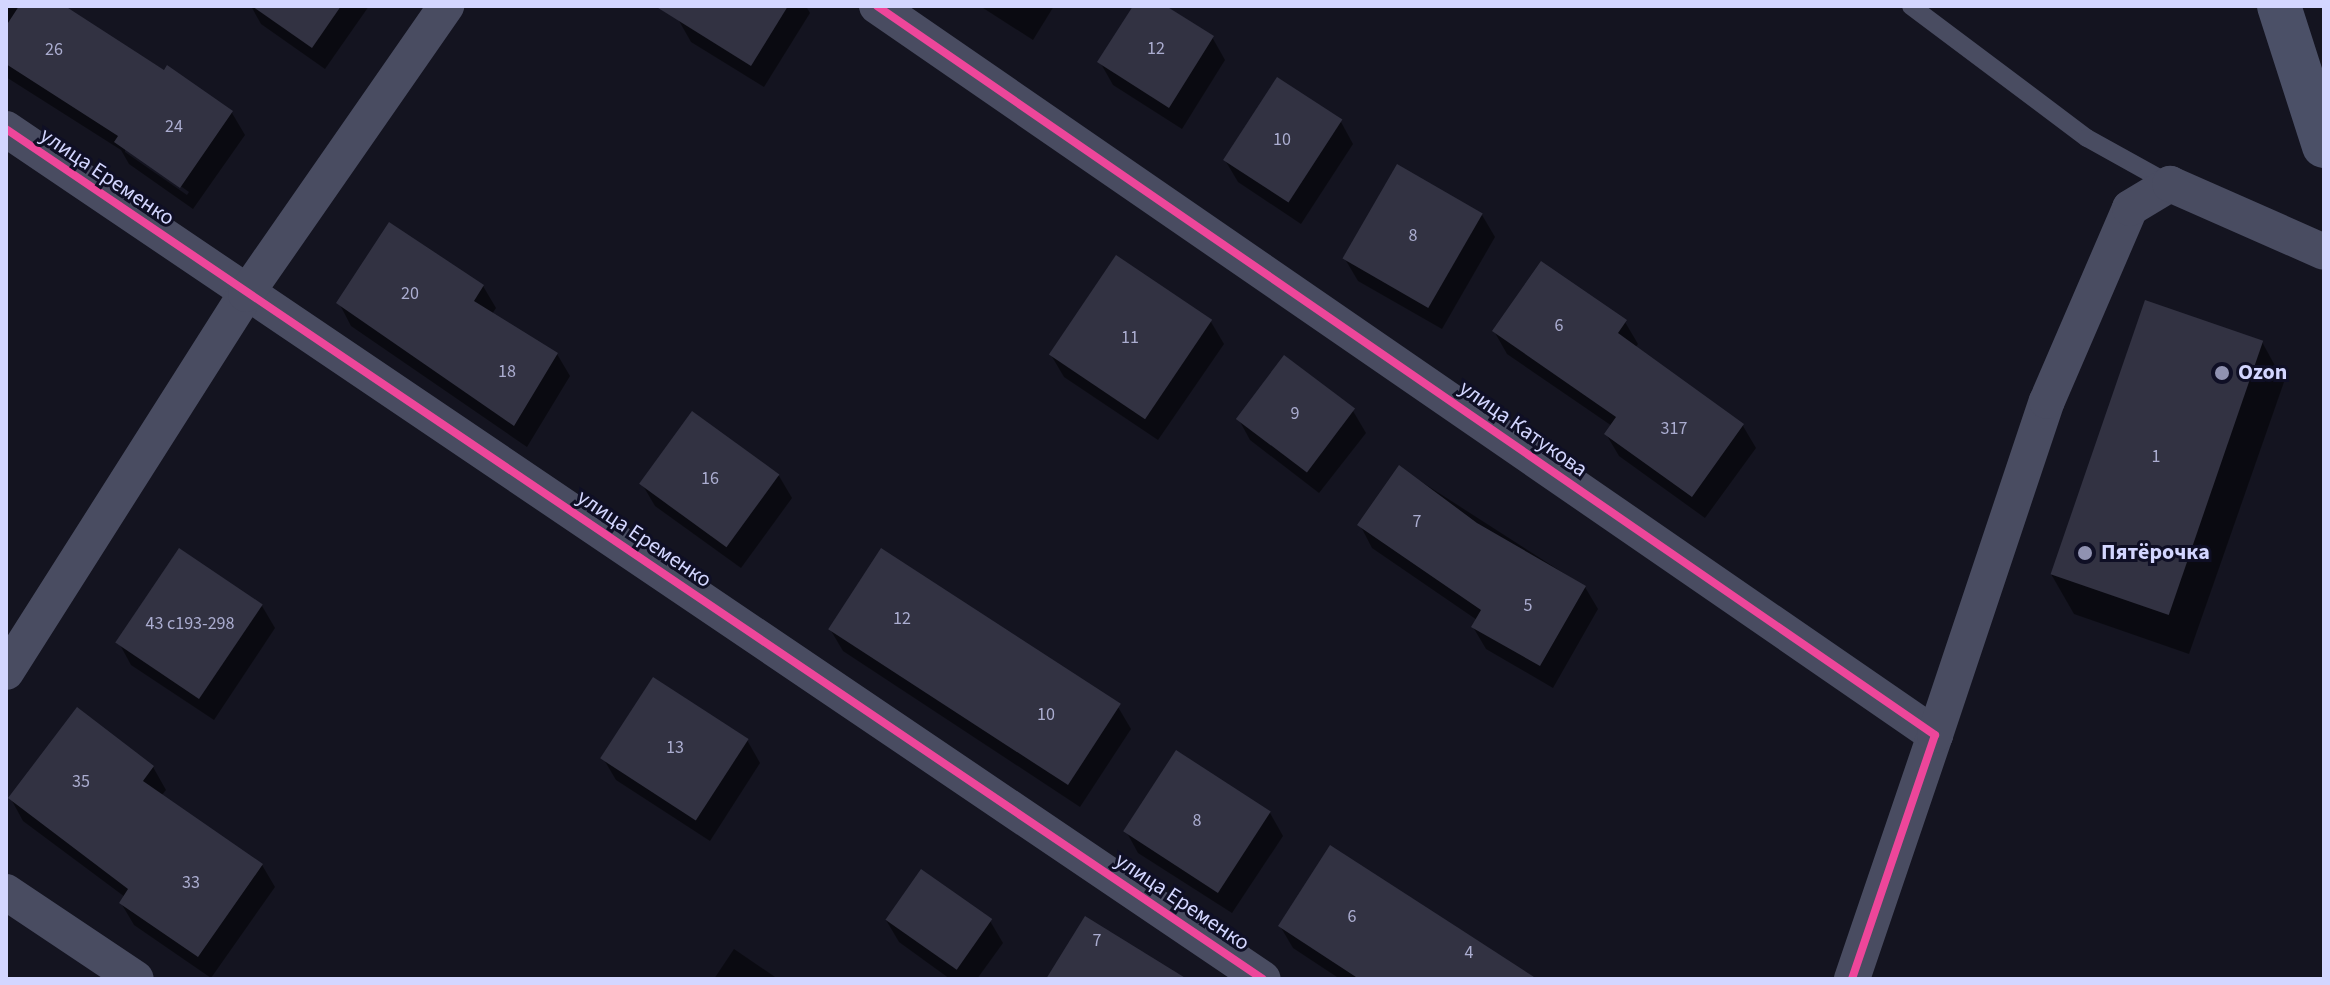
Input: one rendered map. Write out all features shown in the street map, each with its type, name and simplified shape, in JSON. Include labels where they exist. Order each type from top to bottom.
[{"type":"main road","points":[[2279,6],[2324,146]]},
{"type":"street","points":[[6,672],[246,294],[446,6]]},
{"type":"street","name":"улица Катукова","points":[[877,6],[1935,735]]},
{"type":"street","name":"улица Еременко","points":[[6,129],[1263,979]]},
{"type":"street","points":[[1852,979],[2047,401],[2130,208],[2170,184],[2324,252]]},
{"type":"street","points":[[6,892],[136,979]]},
{"type":"lane","points":[[1911,6],[2087,138],[2170,184]]},
{"type":"building","points":[[19,6],[65,6],[164,70],[167,65],[233,111],[180,188],[114,142],[118,136],[6,64],[6,26]]},
{"type":"building","points":[[252,6],[341,6],[312,48]]},
{"type":"building","points":[[655,6],[788,6],[751,66]]},
{"type":"building","points":[[1133,6],[1166,6],[1214,36],[1169,108],[1097,62]]},
{"type":"building","points":[[1277,77],[1342,119],[1288,203],[1223,160]]},
{"type":"building","points":[[1397,164],[1483,214],[1428,308],[1342,258]]},
{"type":"building","points":[[389,222],[484,285],[474,301],[558,353],[514,426],[336,303]]},
{"type":"building","points":[[1116,255],[1212,320],[1145,419],[1049,354]]},
{"type":"building","points":[[1541,261],[1627,320],[1618,333],[1744,424],[1692,497],[1604,434],[1616,417],[1492,331]]},
{"type":"building","points":[[2145,300],[2263,341],[2169,615],[2051,574]]},
{"type":"building","points":[[1284,355],[1355,409],[1307,472],[1236,419]]},
{"type":"building","points":[[692,411],[779,474],[726,547],[639,484]]},
{"type":"building","points":[[1399,465],[1477,523],[1586,586],[1540,666],[1471,627],[1481,610],[1357,525]]},
{"type":"building","points":[[179,548],[263,604],[199,699],[115,643]]},
{"type":"building","points":[[881,548],[1121,704],[1068,785],[828,629]]},
{"type":"building","points":[[653,677],[749,739],[696,820],[600,758]]},
{"type":"building","points":[[77,707],[154,766],[143,781],[263,864],[198,957],[119,903],[128,889],[8,798]]},
{"type":"building","points":[[1176,750],[1271,812],[1218,893],[1123,831]]},
{"type":"building","points":[[1330,845],[1537,979],[1359,979],[1278,926]]},
{"type":"building","points":[[921,869],[992,919],[957,970],[885,920]]},
{"type":"building","points":[[1085,916],[1187,979],[1046,979]]},
{"type":"cycle path","points":[[877,6],[1935,735],[1852,979]]},
{"type":"cycle path","points":[[6,129],[1263,979]]},
{"type":"place","name":"Ozon","points":[[2222,373]]},
{"type":"place","name":"Пятёрочка","points":[[2085,553]]}]
